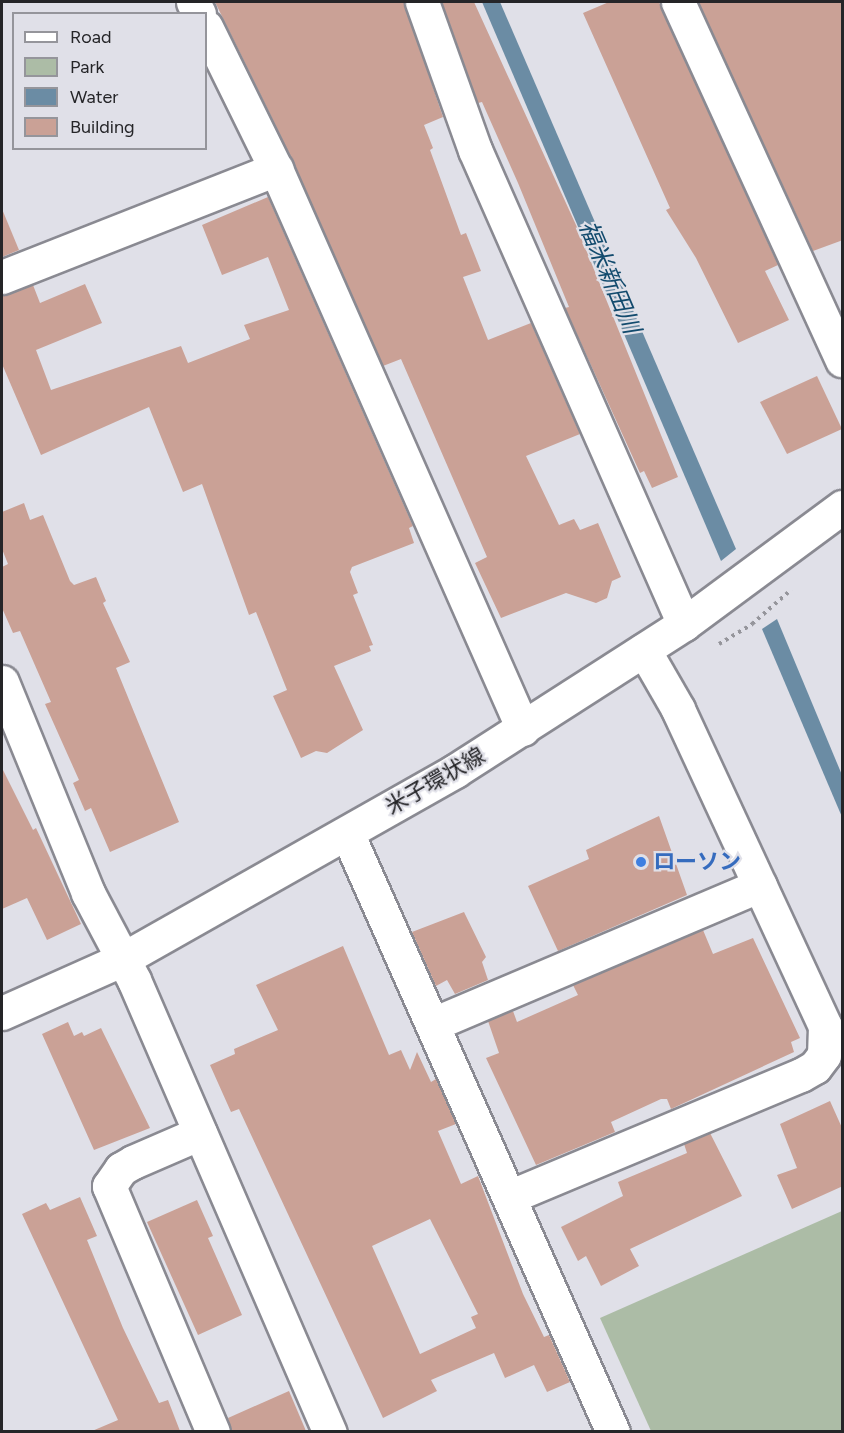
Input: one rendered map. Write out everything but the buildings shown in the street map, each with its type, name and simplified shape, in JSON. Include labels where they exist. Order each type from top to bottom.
[{"type":"street","points":[[422,2],[475,150],[684,624]]},
{"type":"street","points":[[678,2],[843,360]]},
{"type":"street","points":[[207,29],[276,169],[523,729]]},
{"type":"street","points":[[2,277],[276,169]]},
{"type":"street","name":"米子環状線","points":[[2,1013],[121,960],[346,833],[523,729],[684,624],[843,507]]},
{"type":"street","points":[[509,1197],[815,1067],[824,1055],[825,1026],[678,709],[644,650]]},
{"type":"street","points":[[2,682],[88,893],[121,960],[134,980],[330,1431]]},
{"type":"street","points":[[346,833],[613,1431]]},
{"type":"street","points":[[433,1024],[760,885]]},
{"type":"street","points":[[200,1132],[121,1168],[109,1186],[213,1431]]},
{"type":"green space","points":[[842,1211],[842,1431],[651,1431],[600,1318]]},
{"type":"water","name":"福米新田川","points":[[482,2],[500,2],[736,549],[721,561]]},
{"type":"water","points":[[777,619],[842,775],[842,817],[762,629]]},
{"type":"place","name":"ローソン","points":[[641,862]]}]
